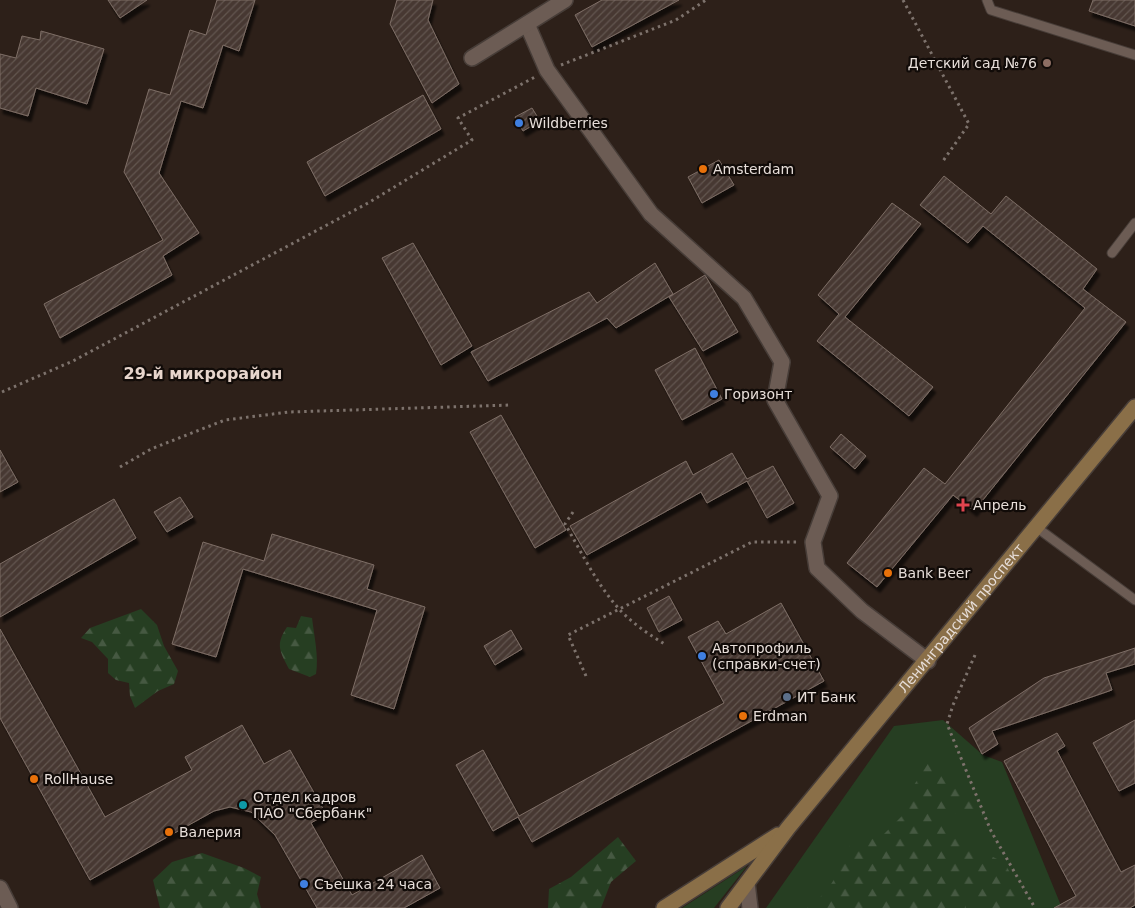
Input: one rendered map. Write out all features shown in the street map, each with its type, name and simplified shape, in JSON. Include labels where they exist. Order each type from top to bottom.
[{"type":"main road","name":"Ленинградский проспект","points":[[728,908],[788,828],[928,661],[1135,407]]},
{"type":"main road","name":"Ленинградский проспект","points":[[664,908],[788,828]]},
{"type":"street","points":[[472,58],[566,0]]},
{"type":"street","points":[[526,24],[547,70],[651,214],[744,298],[782,362],[775,400],[830,496],[813,542],[817,568],[862,611],[928,661]]},
{"type":"street","points":[[747,882],[750,908]]},
{"type":"street","points":[[0,888],[10,908]]},
{"type":"lane","points":[[987,0],[991,10],[1135,55]]},
{"type":"lane","points":[[1112,253],[1135,223]]},
{"type":"lane","points":[[1036,527],[1135,600]]},
{"type":"path","points":[[2,392],[73,361],[368,203],[472,140],[458,118],[547,70],[676,20],[706,0]]},
{"type":"path","points":[[903,0],[969,124],[943,161]]},
{"type":"path","points":[[120,467],[150,449],[225,420],[289,412],[511,405]]},
{"type":"path","points":[[573,512],[565,524],[607,594],[620,610],[642,629],[666,645]]},
{"type":"path","points":[[586,676],[568,635],[752,542],[813,542]]},
{"type":"path","points":[[975,655],[953,705],[947,724],[991,831],[1034,908]]},
{"type":"green space","points":[[141,609],[157,625],[164,646],[178,671],[174,684],[158,691],[135,708],[130,696],[129,683],[116,680],[108,673],[108,659],[92,642],[81,638],[90,628]]},
{"type":"green space","points":[[301,616],[312,618],[317,667],[316,674],[310,677],[289,669],[280,648],[283,633],[287,627],[296,628]]},
{"type":"green space","points":[[943,720],[983,755],[1002,762],[1062,908],[766,908],[894,726]]},
{"type":"green space","points":[[929,762],[966,786],[986,815],[966,816],[946,812],[945,829],[969,845],[1005,863],[1016,885],[1017,908],[976,908],[965,891],[966,908],[807,908],[826,892],[842,867],[850,845],[883,835],[905,813],[914,785]]},
{"type":"green space","points":[[618,837],[636,861],[611,882],[601,908],[548,908],[549,889],[571,877]]},
{"type":"green space","points":[[202,853],[244,868],[261,877],[257,894],[261,908],[160,908],[153,880],[172,862]]},
{"type":"green space","points":[[747,866],[714,908],[682,908]]},
{"type":"building","points":[[108,0],[147,0],[120,18]]},
{"type":"building","points":[[217,0],[255,0],[239,51],[223,45],[203,108],[181,101],[159,173],[199,233],[163,256],[172,275],[60,338],[44,304],[163,240],[124,172],[149,89],[170,95],[190,30],[206,35]]},
{"type":"building","points":[[397,0],[433,0],[428,20],[459,84],[432,103],[390,24]]},
{"type":"building","points":[[602,0],[679,0],[592,47],[575,15]]},
{"type":"building","points":[[1093,0],[1135,0],[1135,26],[1089,11]]},
{"type":"building","points":[[41,31],[104,49],[87,104],[36,88],[28,116],[0,108],[0,54],[16,58],[22,36],[40,40]]},
{"type":"building","points":[[423,95],[441,129],[325,196],[307,162]]},
{"type":"building","points":[[532,108],[540,121],[523,131],[515,117]]},
{"type":"building","points":[[719,160],[734,185],[702,203],[688,177]]},
{"type":"building","points":[[944,176],[991,214],[1006,196],[1097,269],[1083,289],[1126,322],[974,511],[953,495],[877,587],[847,563],[924,468],[945,484],[1085,308],[983,226],[968,243],[920,205]]},
{"type":"building","points":[[892,203],[921,224],[845,317],[933,387],[909,416],[817,341],[839,314],[818,295]]},
{"type":"building","points":[[413,243],[472,346],[441,365],[382,258]]},
{"type":"building","points":[[655,263],[673,294],[616,328],[607,318],[488,381],[471,352],[589,292],[597,303]]},
{"type":"building","points":[[705,275],[738,332],[703,351],[669,297]]},
{"type":"building","points":[[695,348],[722,399],[682,420],[655,370]]},
{"type":"building","points":[[501,415],[566,530],[535,548],[470,432]]},
{"type":"building","points":[[841,434],[866,456],[855,469],[830,447]]},
{"type":"building","points":[[0,450],[18,482],[0,492]]},
{"type":"building","points":[[732,453],[747,479],[773,466],[794,503],[767,518],[747,481],[707,503],[701,492],[587,555],[570,526],[686,461],[693,475]]},
{"type":"building","points":[[180,497],[193,517],[167,532],[154,512]]},
{"type":"building","points":[[114,499],[136,538],[0,617],[0,564]]},
{"type":"building","points":[[272,534],[374,565],[367,589],[425,607],[394,709],[351,695],[377,610],[243,569],[216,657],[172,644],[203,542],[264,561]]},
{"type":"building","points":[[669,596],[682,620],[659,632],[647,608]]},
{"type":"building","points":[[781,603],[824,681],[532,842],[518,817],[493,831],[456,765],[483,750],[519,816],[724,703],[688,637],[718,621],[726,634]]},
{"type":"building","points":[[0,629],[105,817],[192,770],[185,757],[242,725],[264,764],[290,750],[326,814],[311,823],[352,895],[422,855],[440,888],[404,908],[317,908],[275,835],[251,812],[230,807],[214,811],[90,880],[0,718]]},
{"type":"building","points":[[511,630],[522,649],[495,665],[484,646]]},
{"type":"building","points":[[1135,648],[1135,664],[1106,673],[1112,690],[992,731],[998,744],[982,754],[969,728],[1044,678]]},
{"type":"building","points":[[1135,720],[1135,783],[1119,791],[1093,743]]},
{"type":"building","points":[[1057,733],[1065,746],[1057,751],[1121,872],[1135,865],[1135,905],[1130,908],[1054,908],[1076,896],[1004,761]]},
{"type":"place","name":"Детский сад №76","points":[[1047,63]]},
{"type":"place","name":"Wildberries","points":[[519,123]]},
{"type":"place","name":"Amsterdam","points":[[703,169]]},
{"type":"place","name":"Горизонт","points":[[714,394]]},
{"type":"place","name":"Апрель","points":[[963,505]]},
{"type":"place","name":"Bank Beer","points":[[888,573]]},
{"type":"place","name":"Автопрофиль (справки-счет)","points":[[702,656]]},
{"type":"place","name":"ИТ Банк","points":[[787,697]]},
{"type":"place","name":"Erdman","points":[[743,716]]},
{"type":"place","name":"RollHause","points":[[34,779]]},
{"type":"place","name":"Отдел кадров ПАО \"Сбербанк\"","points":[[243,805]]},
{"type":"place","name":"Валерия","points":[[169,832]]},
{"type":"place","name":"Съешка 24 часа","points":[[304,884]]},
{"type":"district","name":"29-й микрорайон","points":[[203,373]]}]
